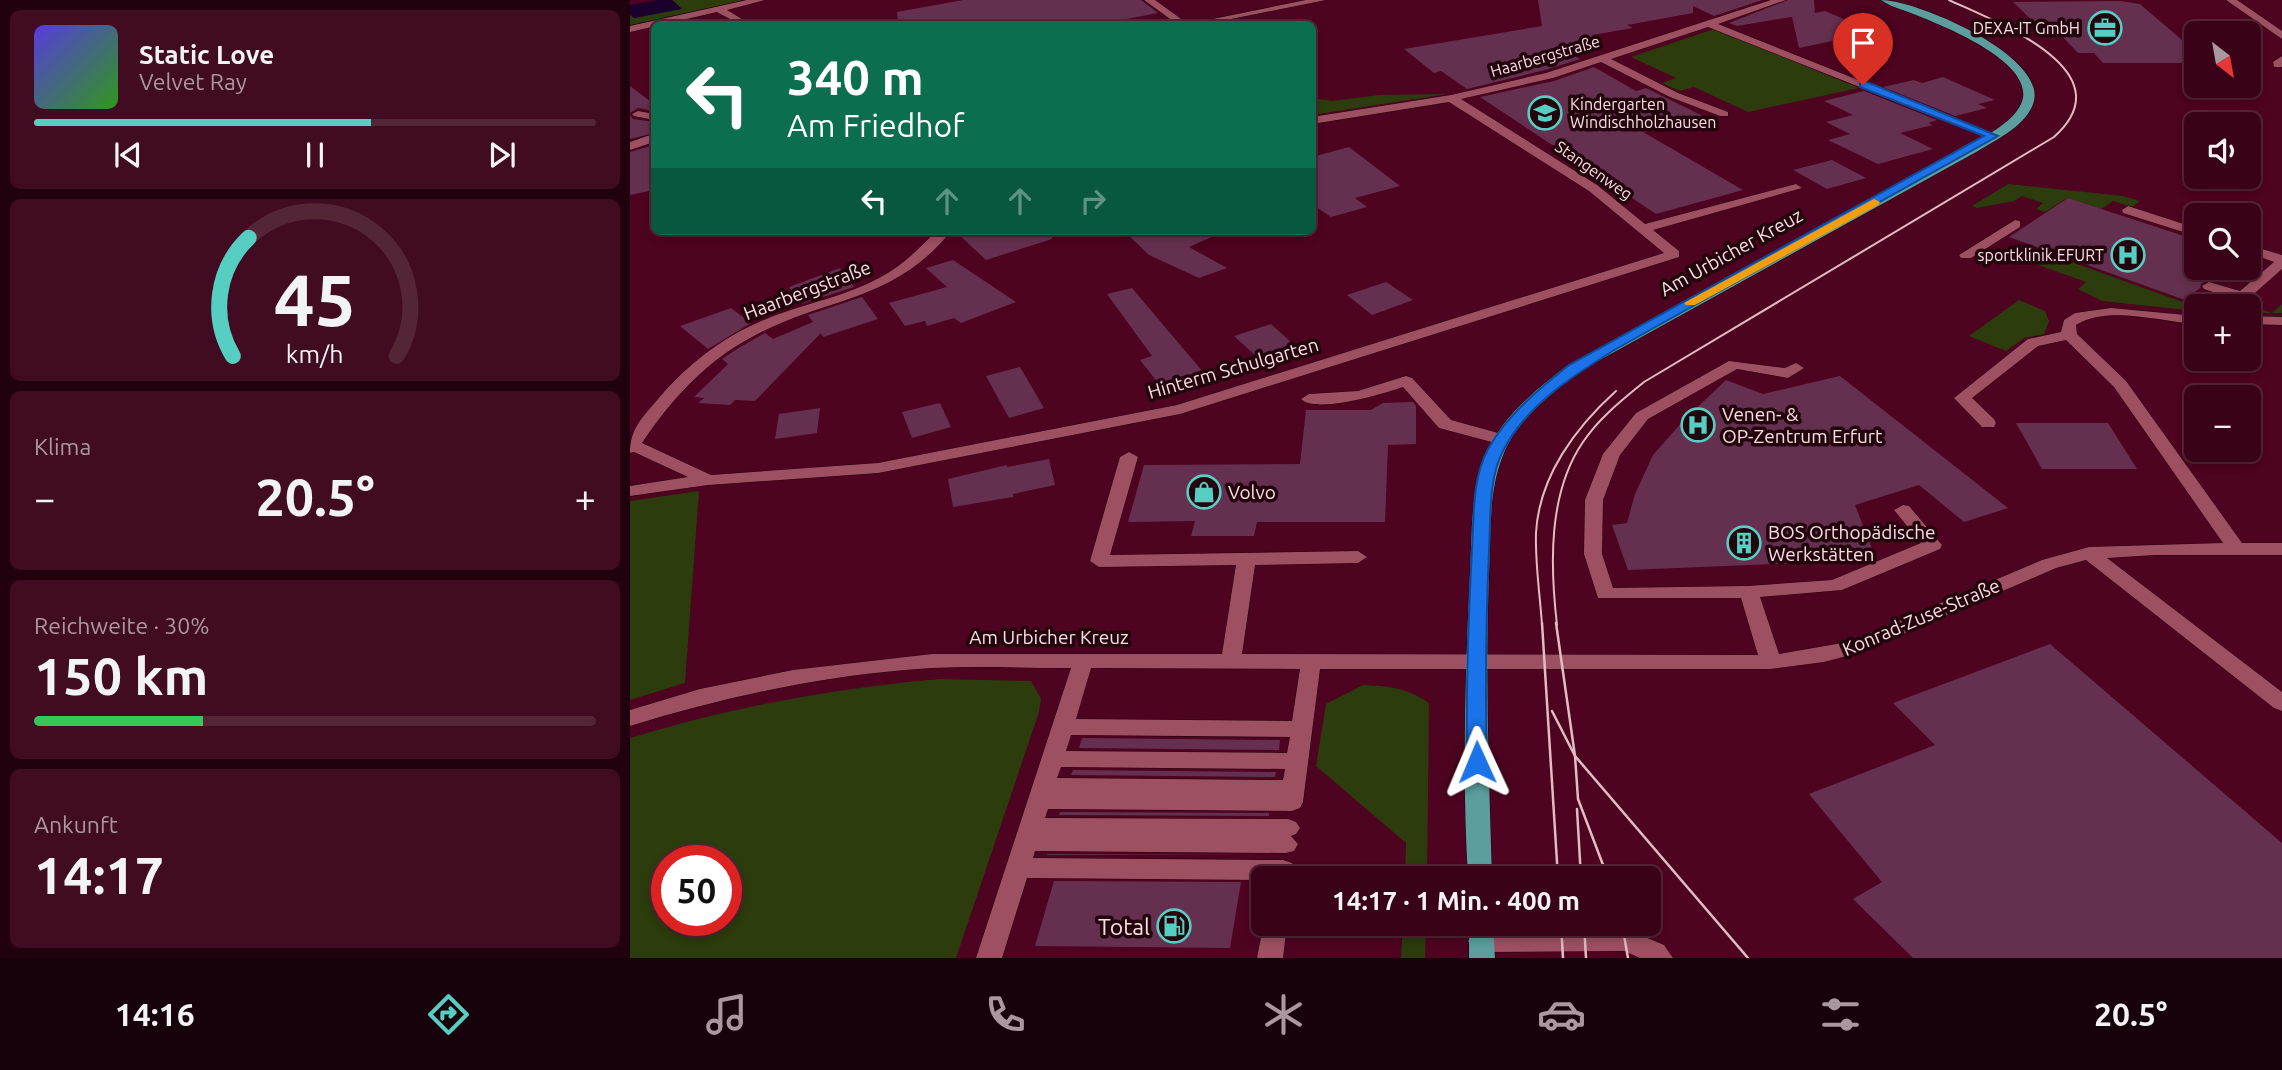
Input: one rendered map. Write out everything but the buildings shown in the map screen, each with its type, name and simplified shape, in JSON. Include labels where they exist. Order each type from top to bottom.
[{"type":"main road","name":"Am Urbicher Kreuz","points":[[1480,866],[1475,662],[1485,484],[1495,450],[1545,391],[1574,368],[1993,136],[2016,120],[2025,107],[2030,96],[2021,72],[2008,59],[1969,34],[1886,0]]},
{"type":"street","points":[[663,21],[760,0]]},
{"type":"street","points":[[1149,0],[1178,21]]},
{"type":"street","points":[[1209,21],[1321,0]]},
{"type":"street","name":"Haarbergstraße","points":[[1316,120],[1451,98],[1549,76],[1781,0]]},
{"type":"street","points":[[2231,0],[2282,36]]},
{"type":"street","points":[[716,8],[740,21]]},
{"type":"street","points":[[1707,23],[1993,136]]},
{"type":"street","points":[[630,29],[651,24]]},
{"type":"street","points":[[1603,59],[1674,95],[1724,114]]},
{"type":"street","name":"Stangenweg","points":[[1451,98],[1593,188],[1674,254]]},
{"type":"street","points":[[638,114],[651,116]]},
{"type":"street","points":[[630,146],[651,139]]},
{"type":"street","points":[[1644,229],[1796,188]]},
{"type":"street","points":[[2128,210],[2184,228]]},
{"type":"street","points":[[1966,255],[2015,224]]},
{"type":"street","name":"Haarbergstraße","points":[[631,446],[637,423],[709,357],[747,333],[890,278],[909,265],[940,235]]},
{"type":"street","points":[[2209,286],[2242,297],[2282,261],[2261,253]]},
{"type":"street","name":"Hinterm Schulgarten","points":[[630,491],[708,480],[878,468],[1180,409],[1674,254]]},
{"type":"street","points":[[2266,277],[2282,282]]},
{"type":"street","points":[[2069,335],[2070,323],[2075,318],[2097,312],[2184,319]]},
{"type":"street","points":[[2261,320],[2282,321]]},
{"type":"street","points":[[1988,422],[1962,398],[2034,342],[2069,335]]},
{"type":"street","points":[[2069,335],[2120,384],[2237,549]]},
{"type":"street","points":[[1796,368],[1788,373],[1735,364],[1642,416],[1612,454],[1594,500],[1593,554],[1605,594],[1748,592],[1835,586],[1933,545],[1903,510]]},
{"type":"street","points":[[1309,399],[1360,396],[1406,381],[1445,424],[1503,440]]},
{"type":"street","name":"Hinterm Schulgarten","points":[[631,446],[708,480]]},
{"type":"street","points":[[1129,457],[1099,561],[1358,557]]},
{"type":"street","name":"Konrad-Zuse-Straße","points":[[1475,662],[1770,662],[1830,655],[1855,647],[2037,569],[2089,553],[2155,548],[2282,549]]},
{"type":"street","points":[[2089,553],[2282,702]]},
{"type":"street","points":[[1231,662],[1246,559]]},
{"type":"street","points":[[1748,592],[1770,662]]},
{"type":"street","name":"Am Urbicher Kreuz","points":[[630,718],[700,697],[793,677],[932,661],[1475,662]]},
{"type":"street","points":[[989,958],[1083,662]]},
{"type":"street","points":[[1283,866],[1311,662]]},
{"type":"street","points":[[1057,745],[1300,747]]},
{"type":"street","points":[[1057,745],[1300,747]]},
{"type":"street","points":[[1041,794],[1293,796]]},
{"type":"street","points":[[1028,834],[1287,836]]},
{"type":"street","points":[[1017,868],[1251,873]]},
{"type":"street","points":[[1270,958],[1273,936]]},
{"type":"street","points":[[1481,941],[1626,940],[1657,956]]},
{"type":"green space","points":[[672,0],[744,0],[630,26],[630,15],[634,18],[681,8]]},
{"type":"green space","points":[[1714,29],[1859,88],[1748,112],[1694,87],[1680,91],[1662,83],[1676,78],[1631,57]]},
{"type":"green space","points":[[1447,94],[1316,114],[1316,99],[1332,101],[1379,95]]},
{"type":"green space","points":[[2008,184],[2123,196],[2140,201],[2132,207],[2113,201],[2101,209],[2067,198],[2045,212],[2036,209],[2043,203],[2022,196],[2014,201],[1977,208],[1972,206]]},
{"type":"green space","points":[[2024,245],[2184,302],[2184,310],[2102,301],[2078,289],[2086,282],[2010,255]]},
{"type":"green space","points":[[2019,300],[2045,311],[2049,321],[2044,334],[2024,338],[2006,351],[1969,336]]},
{"type":"green space","points":[[2282,304],[2282,313],[2272,313]]},
{"type":"green space","points":[[699,491],[685,683],[630,700],[630,501]]},
{"type":"green space","points":[[940,679],[1031,681],[1041,699],[1039,712],[956,958],[630,958],[630,738],[745,708],[822,693]]},
{"type":"green space","points":[[1363,685],[1398,689],[1429,703],[1427,866],[1405,866],[1406,843],[1316,766],[1326,704]]},
{"type":"green space","points":[[1402,936],[1426,936],[1425,958],[1401,958]]},
{"type":"shaded area","points":[[672,0],[682,9],[634,18],[630,15],[630,5]]},
{"type":"tram line","points":[[1557,625],[1553,554],[1558,506],[1572,462],[1589,433],[1604,417],[1644,382],[2054,137],[2073,113],[2075,91],[2066,70],[2047,52],[1996,21],[1949,0]]},
{"type":"tram line","points":[[1542,625],[1536,533],[1544,492],[1562,454],[1574,437],[1616,391]]},
{"type":"tram line","points":[[1542,623],[1557,866]]},
{"type":"tram line","points":[[1556,623],[1575,756]]},
{"type":"tram line","points":[[1552,711],[1575,756]]},
{"type":"tram line","points":[[1575,756],[1748,958]]},
{"type":"tram line","points":[[1575,756],[1578,799],[1603,866]]},
{"type":"tram line","points":[[1577,809],[1580,866]]},
{"type":"tram line","points":[[1562,936],[1563,958]]},
{"type":"tram line","points":[[1585,936],[1586,958]]},
{"type":"tram line","points":[[1624,936],[1628,958]]},
{"type":"slow traffic","points":[[1690,303],[1874,202]]},
{"type":"place","name":"DEXA-IT GmbH","points":[[2105,28]]},
{"type":"place","name":"Kindergarten Windischholzhausen","points":[[1545,113]]},
{"type":"place","name":"sportklinik.EFURT","points":[[2128,255]]},
{"type":"place","name":"Venen- & OP-Zentrum Erfurt","points":[[1698,425]]},
{"type":"place","name":"Volvo","points":[[1204,492]]},
{"type":"place","name":"BOS Orthopädische Werkstätten","points":[[1744,543]]},
{"type":"place","name":"Total","points":[[1174,926]]},
{"type":"route","points":[[1477,762],[1475,662],[1485,484],[1495,450],[1520,417],[1545,391],[1574,368],[1611,346],[1993,136],[1863,85]]}]
